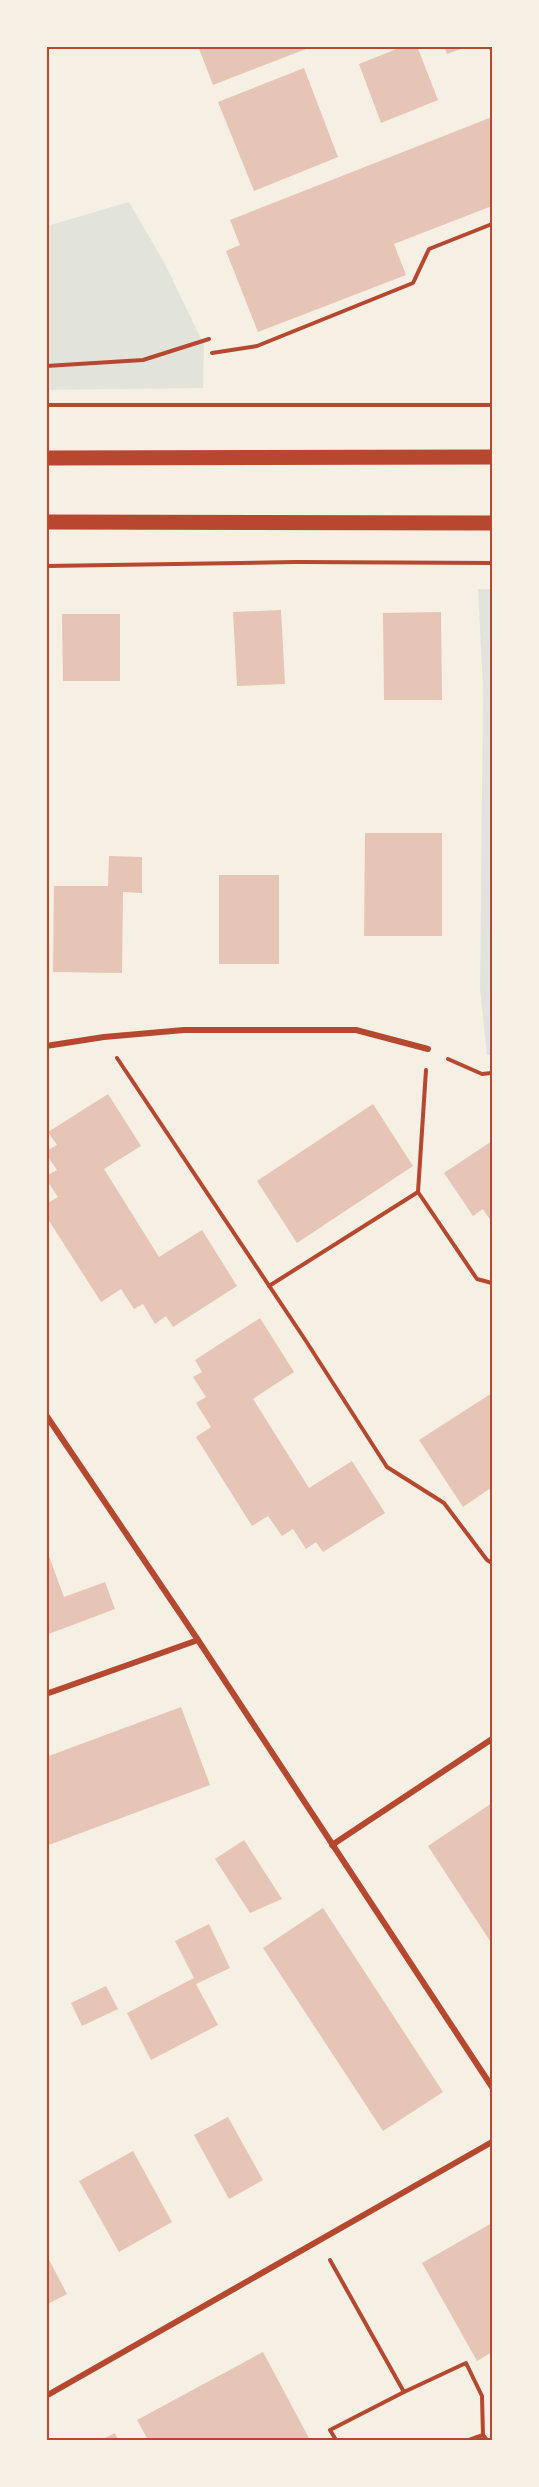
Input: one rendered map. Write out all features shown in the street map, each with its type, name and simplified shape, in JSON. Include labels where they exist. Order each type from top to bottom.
[{"type":"main road","points":[[46,458],[492,457]]},
{"type":"main road","points":[[46,522],[492,523]]},
{"type":"street","points":[[46,1046],[104,1037],[184,1030],[356,1030],[428,1049]]},
{"type":"street","points":[[46,1415],[198,1640],[492,2087]]},
{"type":"street","points":[[46,1694],[198,1640]]},
{"type":"street","points":[[332,1845],[492,1739]]},
{"type":"street","points":[[46,2396],[492,2142]]},
{"type":"path","points":[[212,353],[257,346],[413,283],[429,249],[492,224]]},
{"type":"path","points":[[46,366],[143,360],[209,339]]},
{"type":"path","points":[[46,405],[492,405]]},
{"type":"path","points":[[46,566],[296,562],[492,563]]},
{"type":"path","points":[[104,1037],[387,1467],[444,1503],[487,1560],[492,1563]]},
{"type":"path","points":[[492,1073],[482,1074],[428,1049],[418,1192],[477,1280],[492,1283]]},
{"type":"path","points":[[269,1286],[418,1192]]},
{"type":"path","points":[[319,2241],[404,2392]]},
{"type":"path","points":[[336,2440],[330,2430],[466,2363],[482,2396],[483,2434],[487,2440]]},
{"type":"path","points":[[470,2440],[483,2434]]},
{"type":"shaded area","points":[[129,202],[166,266],[204,345],[203,388],[47,390],[47,226]]},
{"type":"shaded area","points":[[478,589],[492,589],[492,1055],[487,1055],[480,989],[483,688]]},
{"type":"building","points":[[198,46],[311,46],[311,47],[213,85]]},
{"type":"building","points":[[404,46],[417,46],[438,100],[381,123],[359,64]]},
{"type":"building","points":[[444,46],[466,46],[466,47],[447,54]]},
{"type":"building","points":[[304,68],[338,157],[254,191],[218,102]]},
{"type":"building","points":[[492,117],[492,206],[394,244],[406,275],[258,332],[226,251],[240,245],[230,220]]},
{"type":"building","points":[[281,610],[285,684],[237,686],[233,612]]},
{"type":"building","points":[[441,612],[442,700],[384,700],[383,613]]},
{"type":"building","points":[[62,614],[120,614],[120,681],[63,681]]},
{"type":"building","points":[[365,833],[442,833],[442,936],[364,936]]},
{"type":"building","points":[[109,856],[142,857],[142,893],[123,892],[122,973],[53,972],[54,886],[108,886]]},
{"type":"building","points":[[219,875],[279,875],[279,964],[219,964]]},
{"type":"building","points":[[108,1094],[141,1146],[104,1169],[159,1257],[202,1230],[237,1286],[173,1327],[166,1316],[155,1324],[143,1304],[134,1309],[121,1289],[101,1302],[46,1216],[46,1204],[58,1197],[46,1179],[46,1176],[57,1170],[46,1154],[46,1151],[57,1145],[48,1132]]},
{"type":"building","points":[[373,1104],[413,1166],[297,1243],[257,1181]]},
{"type":"building","points":[[492,1141],[492,1223],[483,1209],[473,1216],[444,1173]]},
{"type":"building","points":[[260,1318],[294,1372],[253,1399],[309,1488],[352,1461],[385,1513],[323,1552],[316,1542],[306,1549],[293,1529],[282,1536],[268,1516],[252,1526],[196,1437],[211,1427],[196,1403],[206,1397],[193,1377],[202,1372],[195,1360]]},
{"type":"building","points":[[492,1393],[492,1487],[463,1507],[419,1440]]},
{"type":"building","points":[[47,1551],[64,1597],[105,1582],[115,1609],[46,1635]]},
{"type":"building","points":[[181,1707],[210,1785],[46,1846],[46,1757]]},
{"type":"building","points":[[492,1803],[492,1944],[428,1846]]},
{"type":"building","points":[[244,1840],[282,1899],[250,1913],[215,1859]]},
{"type":"building","points":[[323,1908],[443,2092],[383,2131],[263,1948]]},
{"type":"building","points":[[209,1924],[230,1968],[196,1984],[218,2025],[151,2060],[127,2013],[194,1978],[175,1941]]},
{"type":"building","points":[[106,1986],[118,2009],[82,2026],[71,2003]]},
{"type":"building","points":[[228,2117],[263,2180],[229,2199],[194,2135]]},
{"type":"building","points":[[133,2151],[172,2222],[119,2252],[79,2181]]},
{"type":"building","points":[[492,2223],[492,2352],[477,2361],[422,2263]]},
{"type":"building","points":[[46,2254],[67,2294],[46,2305]]},
{"type":"building","points":[[263,2352],[310,2440],[148,2440],[137,2420]]},
{"type":"building","points":[[115,2433],[118,2440],[101,2440]]}]
